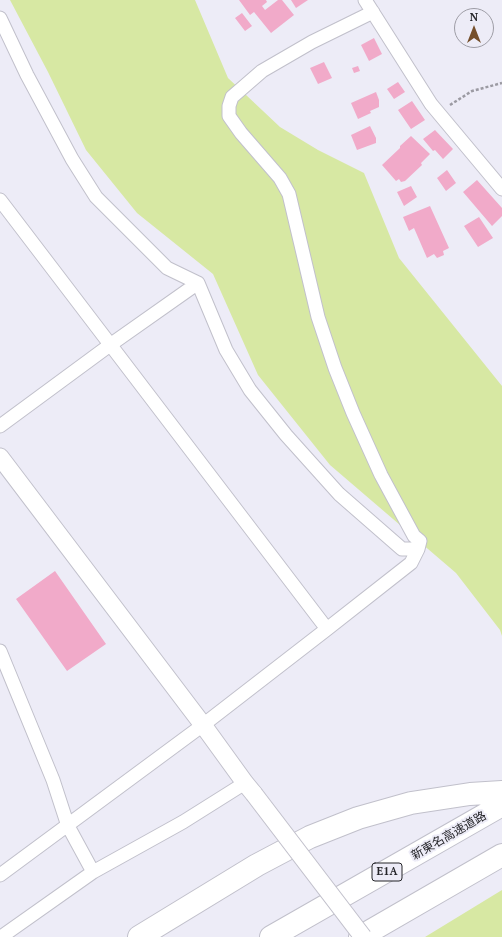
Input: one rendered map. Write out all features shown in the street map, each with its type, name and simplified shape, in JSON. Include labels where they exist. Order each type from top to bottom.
[{"type":"highway","points":[[139,937],[257,864],[310,838],[358,818],[411,803],[470,794],[502,792]]},
{"type":"highway","name":"新東名高速道路","points":[[271,937],[502,805]]},
{"type":"highway","points":[[360,937],[502,856]]},
{"type":"street","points":[[365,0],[420,88],[438,113],[502,189]]},
{"type":"street","points":[[0,875],[203,725],[411,563],[418,549],[420,541],[414,536],[381,475],[353,413],[335,368],[318,317],[289,194],[280,178],[241,133],[229,116],[229,106],[232,97],[262,71],[312,42],[373,12]]},
{"type":"street","points":[[0,18],[27,75],[72,159],[96,197],[167,268],[198,283],[226,350],[250,390],[286,435],[339,494],[402,549],[418,549]]},
{"type":"street","points":[[0,200],[326,629]]},
{"type":"street","points":[[0,426],[110,345],[198,283]]},
{"type":"street","points":[[0,457],[203,725],[249,789],[363,937]]},
{"type":"street","points":[[0,651],[53,780],[68,826],[93,872]]},
{"type":"street","points":[[0,937],[93,872],[183,822],[249,789]]},
{"type":"path","points":[[438,113],[472,90],[502,83]]},
{"type":"green space","points":[[10,0],[195,0],[228,78],[280,127],[318,150],[364,173],[399,258],[502,386],[502,636],[500,630],[456,573],[330,465],[258,375],[213,274],[137,213],[86,150],[48,72]]},
{"type":"green space","points":[[502,890],[502,937],[425,937]]},
{"type":"building","points":[[239,0],[266,0],[267,2],[262,6],[265,10],[278,0],[282,0],[294,15],[271,33],[254,12],[250,15]]},
{"type":"building","points":[[291,0],[308,0],[296,8]]},
{"type":"building","points":[[242,13],[252,26],[245,31],[235,18]]},
{"type":"building","points":[[374,38],[382,54],[369,61],[361,45]]},
{"type":"building","points":[[324,62],[332,78],[318,84],[310,68]]},
{"type":"building","points":[[358,66],[360,71],[354,73],[352,68]]},
{"type":"building","points":[[398,82],[405,92],[394,99],[387,89]]},
{"type":"building","points":[[376,92],[379,100],[379,107],[370,111],[371,113],[358,119],[351,103]]},
{"type":"building","points":[[412,101],[425,120],[411,129],[398,110]]},
{"type":"building","points":[[370,126],[376,138],[376,143],[357,150],[351,135]]},
{"type":"building","points":[[435,130],[453,149],[443,159],[435,150],[433,151],[423,139]]},
{"type":"building","points":[[411,136],[430,154],[421,163],[422,165],[405,181],[401,182],[399,179],[396,181],[382,165]]},
{"type":"building","points":[[447,170],[456,183],[446,191],[437,178]]},
{"type":"building","points":[[477,180],[502,208],[502,216],[492,226],[463,192]]},
{"type":"building","points":[[411,186],[417,197],[404,206],[397,192]]},
{"type":"building","points":[[430,206],[449,248],[443,251],[444,255],[437,258],[434,254],[427,258],[414,228],[409,231],[403,217]]},
{"type":"building","points":[[479,217],[493,238],[478,247],[464,226]]},
{"type":"building","points":[[55,571],[106,644],[67,671],[16,599]]}]
